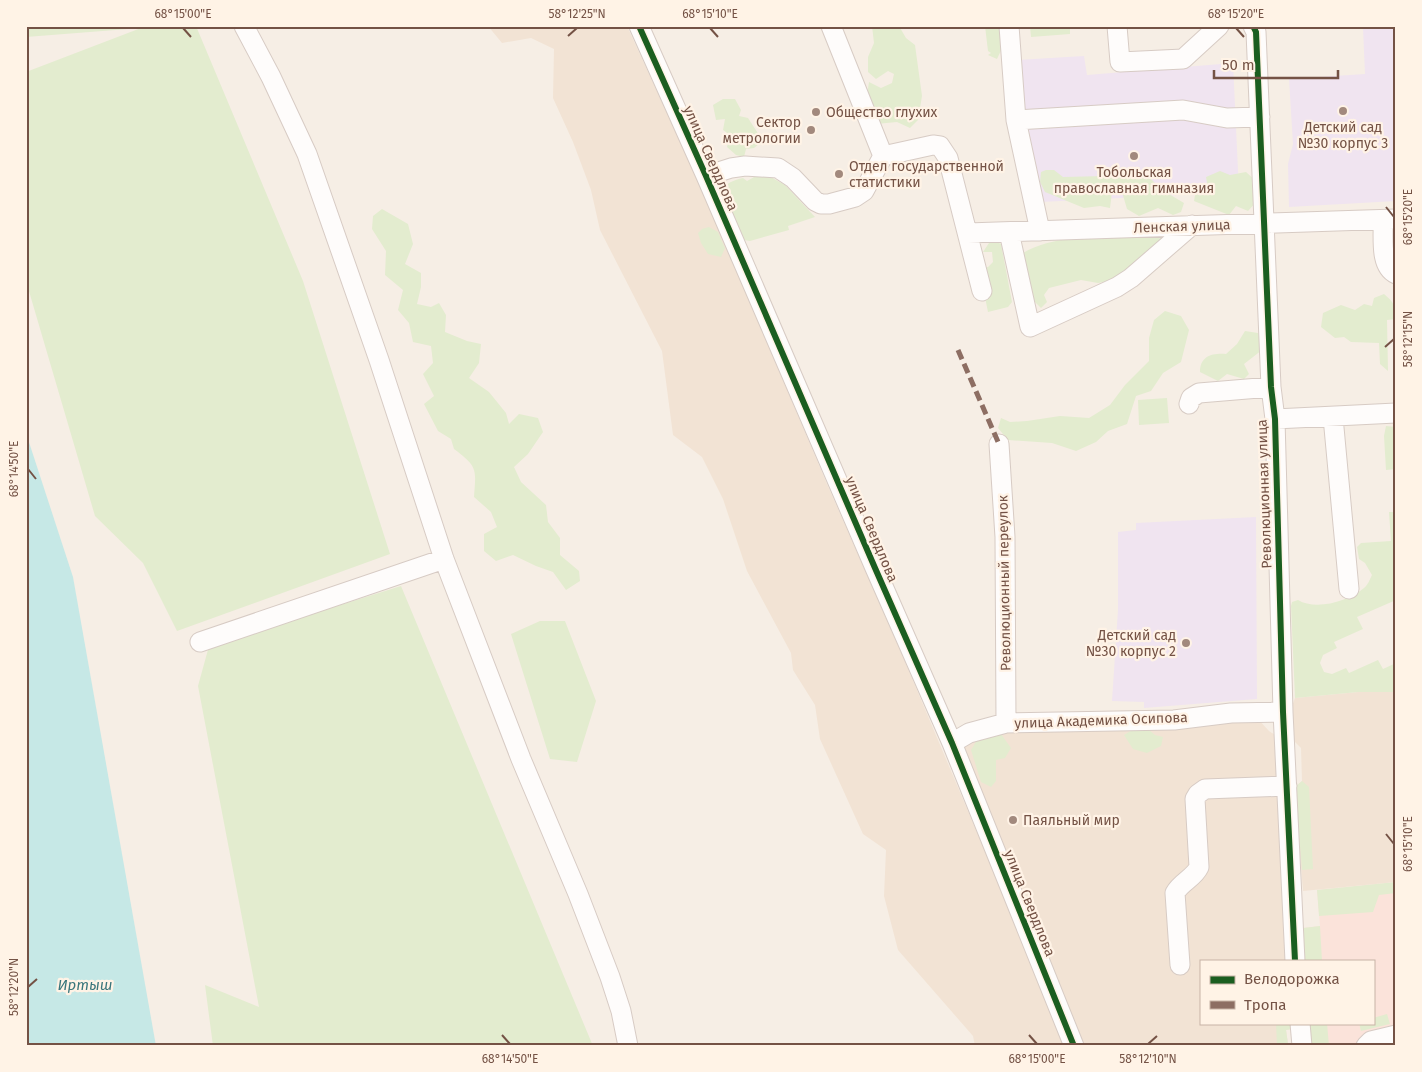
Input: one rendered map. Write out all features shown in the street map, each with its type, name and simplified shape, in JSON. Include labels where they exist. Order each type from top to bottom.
[{"type":"street","points":[[244,26],[271,76],[307,154],[379,360],[444,559],[520,759],[578,894],[610,977],[621,1012],[628,1046]]},
{"type":"street","name":"улица Свердлова","points":[[639,26],[952,743],[1074,1046]]},
{"type":"street","points":[[706,176],[731,168],[745,166],[778,168],[793,178],[815,201],[822,204],[854,197],[864,191],[882,156],[831,26]]},
{"type":"street","points":[[1009,26],[1016,120],[1040,231]]},
{"type":"street","points":[[1117,26],[1120,62],[1183,59],[1219,26]]},
{"type":"street","name":"Революционная улица","points":[[1253,26],[1256,32],[1271,387],[1275,419],[1283,712],[1295,960]]},
{"type":"street","points":[[1016,120],[1184,110],[1227,118],[1260,117]]},
{"type":"street","points":[[882,156],[932,144],[940,146],[948,158],[982,291]]},
{"type":"street","points":[[1389,220],[1386,264],[1390,271],[1396,274]]},
{"type":"street","name":"Ленская улица","points":[[968,233],[1389,220]]},
{"type":"street","points":[[1008,232],[1030,328],[1118,287],[1192,225]]},
{"type":"street","points":[[1189,404],[1191,398],[1199,393],[1271,387]]},
{"type":"street","points":[[1275,419],[1396,413]]},
{"type":"street","points":[[1333,417],[1350,589]]},
{"type":"street","name":"Революционный переулок","points":[[999,444],[1005,537],[1006,723]]},
{"type":"street","points":[[200,642],[444,559]]},
{"type":"street","name":"улица Академика Осипова","points":[[952,743],[969,732],[1006,723],[1174,720],[1229,707],[1283,712]]},
{"type":"street","points":[[1180,965],[1175,893],[1178,887],[1196,873],[1199,867],[1195,799],[1198,794],[1206,789],[1273,785],[1287,786]]},
{"type":"street","points":[[1300,1024],[1302,1046]]},
{"type":"street","points":[[1366,1046],[1371,1041],[1396,1035]]},
{"type":"shaded area","points":[[488,26],[627,26],[707,201],[827,484],[903,657],[1067,1046],[975,1046],[973,1036],[898,950],[884,896],[886,850],[863,834],[820,739],[815,705],[793,670],[791,653],[747,571],[723,499],[702,457],[673,435],[662,351],[600,230],[591,190],[573,142],[553,98],[554,49],[531,38],[502,43]]},
{"type":"shaded area","name":"Детский сад №30 корпус 3","points":[[1396,26],[1396,201],[1289,207],[1288,164],[1293,144],[1289,79],[1365,74],[1363,28]]},
{"type":"shaded area","name":"Тобольская православная гимназия","points":[[1084,56],[1087,75],[1233,63],[1239,192],[1041,202],[1020,110],[1017,60]]},
{"type":"shaded area","name":"Детский сад №30 корпус 2","points":[[1256,517],[1257,699],[1144,708],[1144,702],[1112,701],[1118,610],[1118,532],[1136,530],[1136,523]]},
{"type":"shaded area","points":[[1358,692],[1396,692],[1396,882],[1303,891],[1295,787],[1302,781],[1301,748],[1293,740],[1291,709],[1295,698]]},
{"type":"shaded area","points":[[1257,718],[1269,731],[1277,736],[1291,960],[1200,960],[1200,1024],[1291,1024],[1292,1029],[1286,1030],[1288,1044],[1293,1046],[1081,1046],[963,749],[967,740],[1005,728]]},
{"type":"shaded area","points":[[1396,882],[1396,1046],[1309,1046],[1308,1024],[1374,1024],[1374,960],[1305,960],[1303,928],[1320,926],[1317,890]]},
{"type":"green space","points":[[26,26],[196,26],[303,281],[390,554],[177,631],[143,563],[95,516],[26,281],[26,72],[141,28],[26,37]]},
{"type":"green space","points":[[872,26],[899,26],[906,38],[915,45],[922,96],[918,120],[910,128],[897,122],[876,124],[867,95],[869,82],[881,88],[892,83],[894,74],[888,71],[876,79],[868,72],[868,57],[874,43]]},
{"type":"green space","points":[[985,26],[1000,26],[1005,42],[997,59],[988,55],[991,53],[988,51]]},
{"type":"green space","points":[[1030,26],[1070,26],[1070,34],[1031,37]]},
{"type":"green space","points":[[723,99],[735,99],[741,110],[739,116],[748,118],[763,141],[754,148],[746,149],[744,157],[736,155],[727,147],[730,135],[723,130],[725,119],[716,120],[713,105]]},
{"type":"green space","points":[[1054,170],[1063,177],[1147,175],[1162,190],[1184,203],[1181,212],[1173,215],[1158,208],[1139,216],[1127,209],[1122,192],[1112,192],[1110,208],[1100,206],[1084,208],[1045,192],[1040,182],[1041,172]]},
{"type":"green space","points":[[1220,171],[1230,175],[1246,172],[1258,183],[1257,201],[1248,211],[1236,206],[1229,215],[1194,201],[1196,189],[1208,189],[1206,177]]},
{"type":"green space","points":[[767,175],[785,185],[815,217],[788,226],[789,230],[750,241],[744,240],[720,191],[736,180],[743,178],[747,181],[756,176]]},
{"type":"green space","points":[[382,209],[408,224],[413,244],[405,264],[421,273],[421,287],[417,304],[431,307],[439,303],[446,315],[445,332],[467,341],[481,344],[479,363],[469,378],[489,392],[506,413],[509,424],[519,414],[538,418],[543,432],[528,454],[514,467],[521,482],[546,505],[548,522],[560,538],[560,555],[579,571],[580,581],[566,590],[553,572],[513,555],[496,561],[484,551],[484,534],[497,527],[491,512],[474,497],[474,469],[468,460],[454,449],[451,439],[438,431],[424,404],[434,396],[423,374],[433,363],[431,346],[413,342],[409,323],[398,310],[403,290],[385,275],[386,251],[372,229],[373,216]]},
{"type":"green space","points":[[709,227],[718,232],[725,248],[721,257],[708,254],[701,243],[698,233],[702,229]]},
{"type":"green space","points":[[1126,234],[1168,235],[1118,279],[1098,283],[1081,280],[1049,288],[1044,295],[1047,302],[1041,308],[1031,298],[1023,253],[1034,247],[1059,240]]},
{"type":"green space","points":[[997,242],[1001,244],[1012,302],[1008,307],[988,312],[979,268],[988,267],[993,262],[992,252],[983,252],[989,243]]},
{"type":"green space","points":[[1384,294],[1392,302],[1396,315],[1396,319],[1387,320],[1388,371],[1380,364],[1379,343],[1351,342],[1344,337],[1335,338],[1321,327],[1323,313],[1341,305],[1355,310],[1364,304],[1372,306],[1374,298]]},
{"type":"green space","points":[[1165,311],[1181,316],[1189,330],[1181,362],[1163,373],[1151,391],[1136,396],[1127,424],[1108,431],[1096,442],[1076,451],[1052,443],[1008,440],[998,428],[1001,418],[1010,422],[1060,416],[1089,418],[1110,405],[1125,385],[1149,361],[1149,338],[1154,320]]},
{"type":"green space","points":[[1245,331],[1258,333],[1262,350],[1244,364],[1249,374],[1244,379],[1227,374],[1218,381],[1200,372],[1202,362],[1205,359],[1216,354],[1226,354],[1237,344]]},
{"type":"green space","points":[[1167,398],[1169,423],[1139,425],[1138,400]]},
{"type":"green space","points":[[1386,426],[1396,427],[1396,469],[1386,470],[1384,436]]},
{"type":"green space","points":[[1389,512],[1396,512],[1396,600],[1357,617],[1363,629],[1334,642],[1337,648],[1323,655],[1320,663],[1324,672],[1332,674],[1346,668],[1349,673],[1378,660],[1383,669],[1396,663],[1396,692],[1358,692],[1295,698],[1292,602],[1298,600],[1314,605],[1332,603],[1350,597],[1365,587],[1372,575],[1365,563],[1359,559],[1357,547],[1361,543],[1391,541]]},
{"type":"green space","points":[[401,586],[593,1046],[213,1046],[205,985],[259,1007],[198,686],[209,646]]},
{"type":"green space","points":[[540,621],[565,621],[596,701],[577,762],[550,759],[511,634]]},
{"type":"green space","points":[[1134,729],[1148,729],[1155,735],[1163,737],[1161,746],[1147,753],[1133,749],[1124,735]]},
{"type":"green space","points":[[1001,734],[1011,748],[1005,758],[996,760],[996,781],[991,787],[981,782],[971,750],[977,740]]},
{"type":"green space","points":[[1302,781],[1309,787],[1313,869],[1302,870],[1295,787]]},
{"type":"green space","points":[[1396,882],[1396,893],[1379,895],[1373,912],[1319,916],[1317,890]]},
{"type":"green space","points":[[1320,926],[1322,960],[1305,960],[1303,928]]},
{"type":"green space","points":[[1387,1014],[1390,1024],[1361,1031],[1359,1024],[1374,1024],[1374,1018]]},
{"type":"green space","points":[[1276,1024],[1291,1024],[1292,1029],[1286,1030],[1288,1044],[1293,1046],[1277,1046]]},
{"type":"green space","points":[[1308,1024],[1327,1024],[1329,1046],[1309,1046]]},
{"type":"water","name":"Иртыш","points":[[26,433],[73,577],[156,1046],[26,1046]]},
{"type":"marked path","points":[[958,350],[999,444]]},
{"type":"cycle path","points":[[639,26],[952,743],[1074,1046]]},
{"type":"cycle path","points":[[1253,26],[1256,32],[1271,387],[1275,419],[1283,712],[1295,960]]},
{"type":"place","name":"Детский сад №30 корпус 3","points":[[1343,111]]},
{"type":"place","name":"Общество глухих","points":[[816,112]]},
{"type":"place","name":"Сектор метрологии","points":[[811,130]]},
{"type":"place","name":"Тобольская православная гимназия","points":[[1134,156]]},
{"type":"place","name":"Отдел государственной статистики","points":[[839,174]]},
{"type":"place","name":"Детский сад №30 корпус 2","points":[[1186,643]]},
{"type":"place","name":"Паяльный мир","points":[[1013,820]]}]
